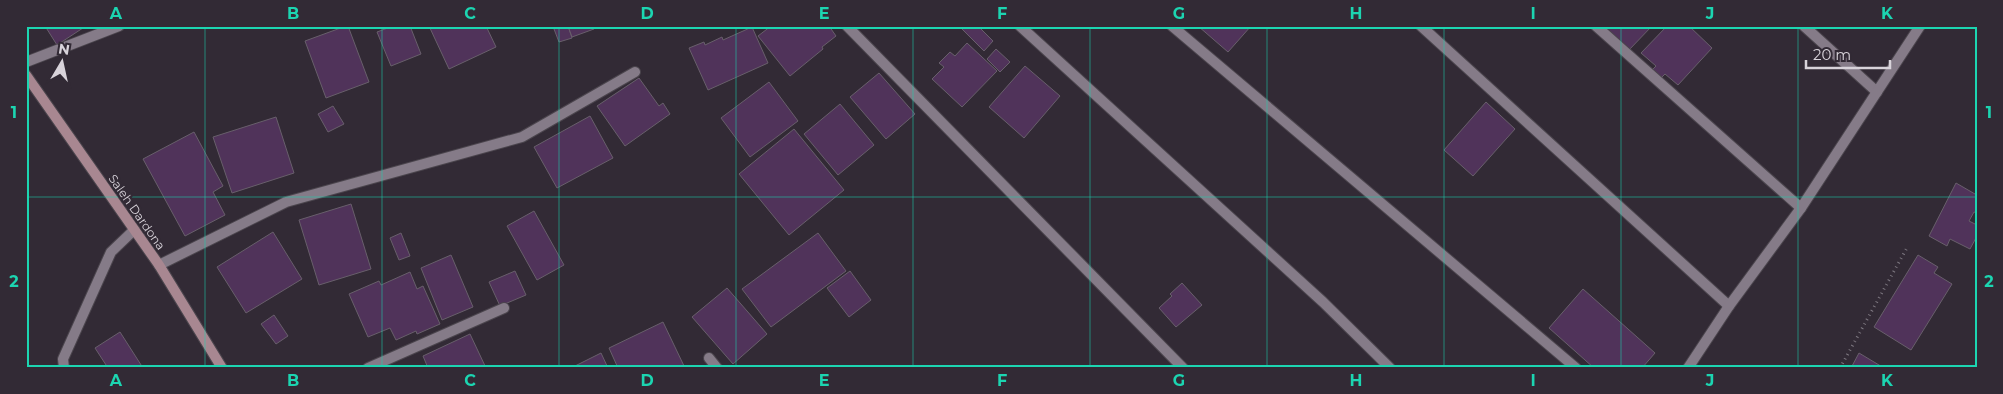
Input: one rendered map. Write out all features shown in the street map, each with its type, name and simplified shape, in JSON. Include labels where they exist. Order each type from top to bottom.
[{"type":"street","points":[[26,62],[119,26]]},
{"type":"street","points":[[847,26],[1183,368]]},
{"type":"street","points":[[1020,26],[1323,302],[1390,368]]},
{"type":"street","points":[[1172,26],[1576,368]]},
{"type":"street","points":[[1421,26],[1729,306]]},
{"type":"street","points":[[1596,26],[1801,208]]},
{"type":"street","points":[[1804,26],[1877,92]]},
{"type":"street","points":[[1688,368],[1729,306],[1801,208],[1920,26]]},
{"type":"street","points":[[159,265],[286,202],[522,137],[636,72]]},
{"type":"street","name":"Saleh Dardona","points":[[26,75],[159,265],[222,368]]},
{"type":"street","points":[[64,368],[64,359],[111,252],[134,230]]},
{"type":"street","points":[[368,368],[504,308]]},
{"type":"street","points":[[709,358],[717,368]]},
{"type":"path","points":[[1840,368],[1908,246]]},
{"type":"building","points":[[45,26],[86,26],[57,45]]},
{"type":"building","points":[[348,26],[369,82],[326,98],[305,41]]},
{"type":"building","points":[[393,26],[410,26],[421,54],[391,66],[377,32]]},
{"type":"building","points":[[429,26],[486,26],[496,47],[449,69]]},
{"type":"building","points":[[568,26],[572,38],[559,42],[554,29]]},
{"type":"building","points":[[568,26],[593,26],[594,29],[572,37]]},
{"type":"building","points":[[771,26],[780,26],[782,28],[785,26],[829,26],[836,36],[790,76],[758,36]]},
{"type":"building","points":[[965,26],[982,26],[980,28],[993,41],[984,51],[962,29]]},
{"type":"building","points":[[1198,26],[1251,26],[1228,52]]},
{"type":"building","points":[[1603,26],[1652,26],[1628,51]]},
{"type":"building","points":[[1667,26],[1689,26],[1712,48],[1678,85],[1665,74],[1661,78],[1653,69],[1656,66],[1641,53]]},
{"type":"building","points":[[752,27],[768,63],[708,90],[689,48],[704,42],[705,45],[722,37],[723,40]]},
{"type":"building","points":[[967,43],[997,71],[962,107],[932,79],[944,67],[939,63],[950,52],[955,56]]},
{"type":"building","points":[[996,49],[1010,62],[1000,72],[987,59]]},
{"type":"building","points":[[1025,66],[1060,96],[1024,138],[989,107]]},
{"type":"building","points":[[879,73],[915,114],[886,139],[850,97]]},
{"type":"building","points":[[639,78],[659,106],[663,103],[670,114],[625,146],[597,106]]},
{"type":"building","points":[[769,82],[798,121],[750,157],[721,118]]},
{"type":"building","points":[[1486,102],[1515,129],[1473,176],[1444,150]]},
{"type":"building","points":[[840,104],[874,145],[838,175],[804,134]]},
{"type":"building","points":[[333,106],[344,124],[328,132],[318,114]]},
{"type":"building","points":[[590,116],[613,158],[557,188],[534,147]]},
{"type":"building","points":[[276,117],[294,173],[232,193],[213,137]]},
{"type":"building","points":[[794,129],[844,190],[789,235],[739,174]]},
{"type":"building","points":[[194,132],[223,186],[213,192],[225,215],[185,236],[143,159]]},
{"type":"building","points":[[1956,183],[1975,194],[1977,190],[1977,213],[1974,212],[1969,221],[1977,225],[1977,236],[1970,249],[1950,239],[1947,246],[1929,236]]},
{"type":"building","points":[[351,204],[371,269],[319,285],[299,220]]},
{"type":"building","points":[[534,211],[564,265],[537,280],[507,226]]},
{"type":"building","points":[[273,232],[302,279],[246,313],[217,267]]},
{"type":"building","points":[[401,233],[410,256],[399,260],[390,238]]},
{"type":"building","points":[[818,233],[846,271],[771,327],[742,289]]},
{"type":"building","points":[[451,255],[473,307],[442,320],[421,268]]},
{"type":"building","points":[[1918,255],[1938,267],[1934,273],[1952,284],[1911,350],[1874,327]]},
{"type":"building","points":[[515,271],[526,295],[500,306],[489,282]]},
{"type":"building","points":[[850,271],[871,300],[849,317],[827,288]]},
{"type":"building","points":[[410,272],[417,289],[423,286],[440,324],[417,334],[416,331],[396,340],[390,328],[368,337],[349,294],[379,281],[381,285]]},
{"type":"building","points":[[1182,283],[1202,305],[1176,327],[1159,308]]},
{"type":"building","points":[[727,288],[767,334],[733,364],[692,317]]},
{"type":"building","points":[[1583,289],[1655,353],[1642,368],[1594,368],[1549,328]]},
{"type":"building","points":[[274,315],[288,336],[276,344],[261,324]]},
{"type":"building","points":[[663,322],[685,368],[618,368],[609,348]]},
{"type":"building","points":[[120,332],[143,368],[108,368],[95,348]]},
{"type":"building","points":[[470,334],[486,368],[428,368],[423,356]]},
{"type":"building","points":[[601,353],[608,368],[571,368]]},
{"type":"building","points":[[1859,353],[1884,368],[1851,368]]}]
